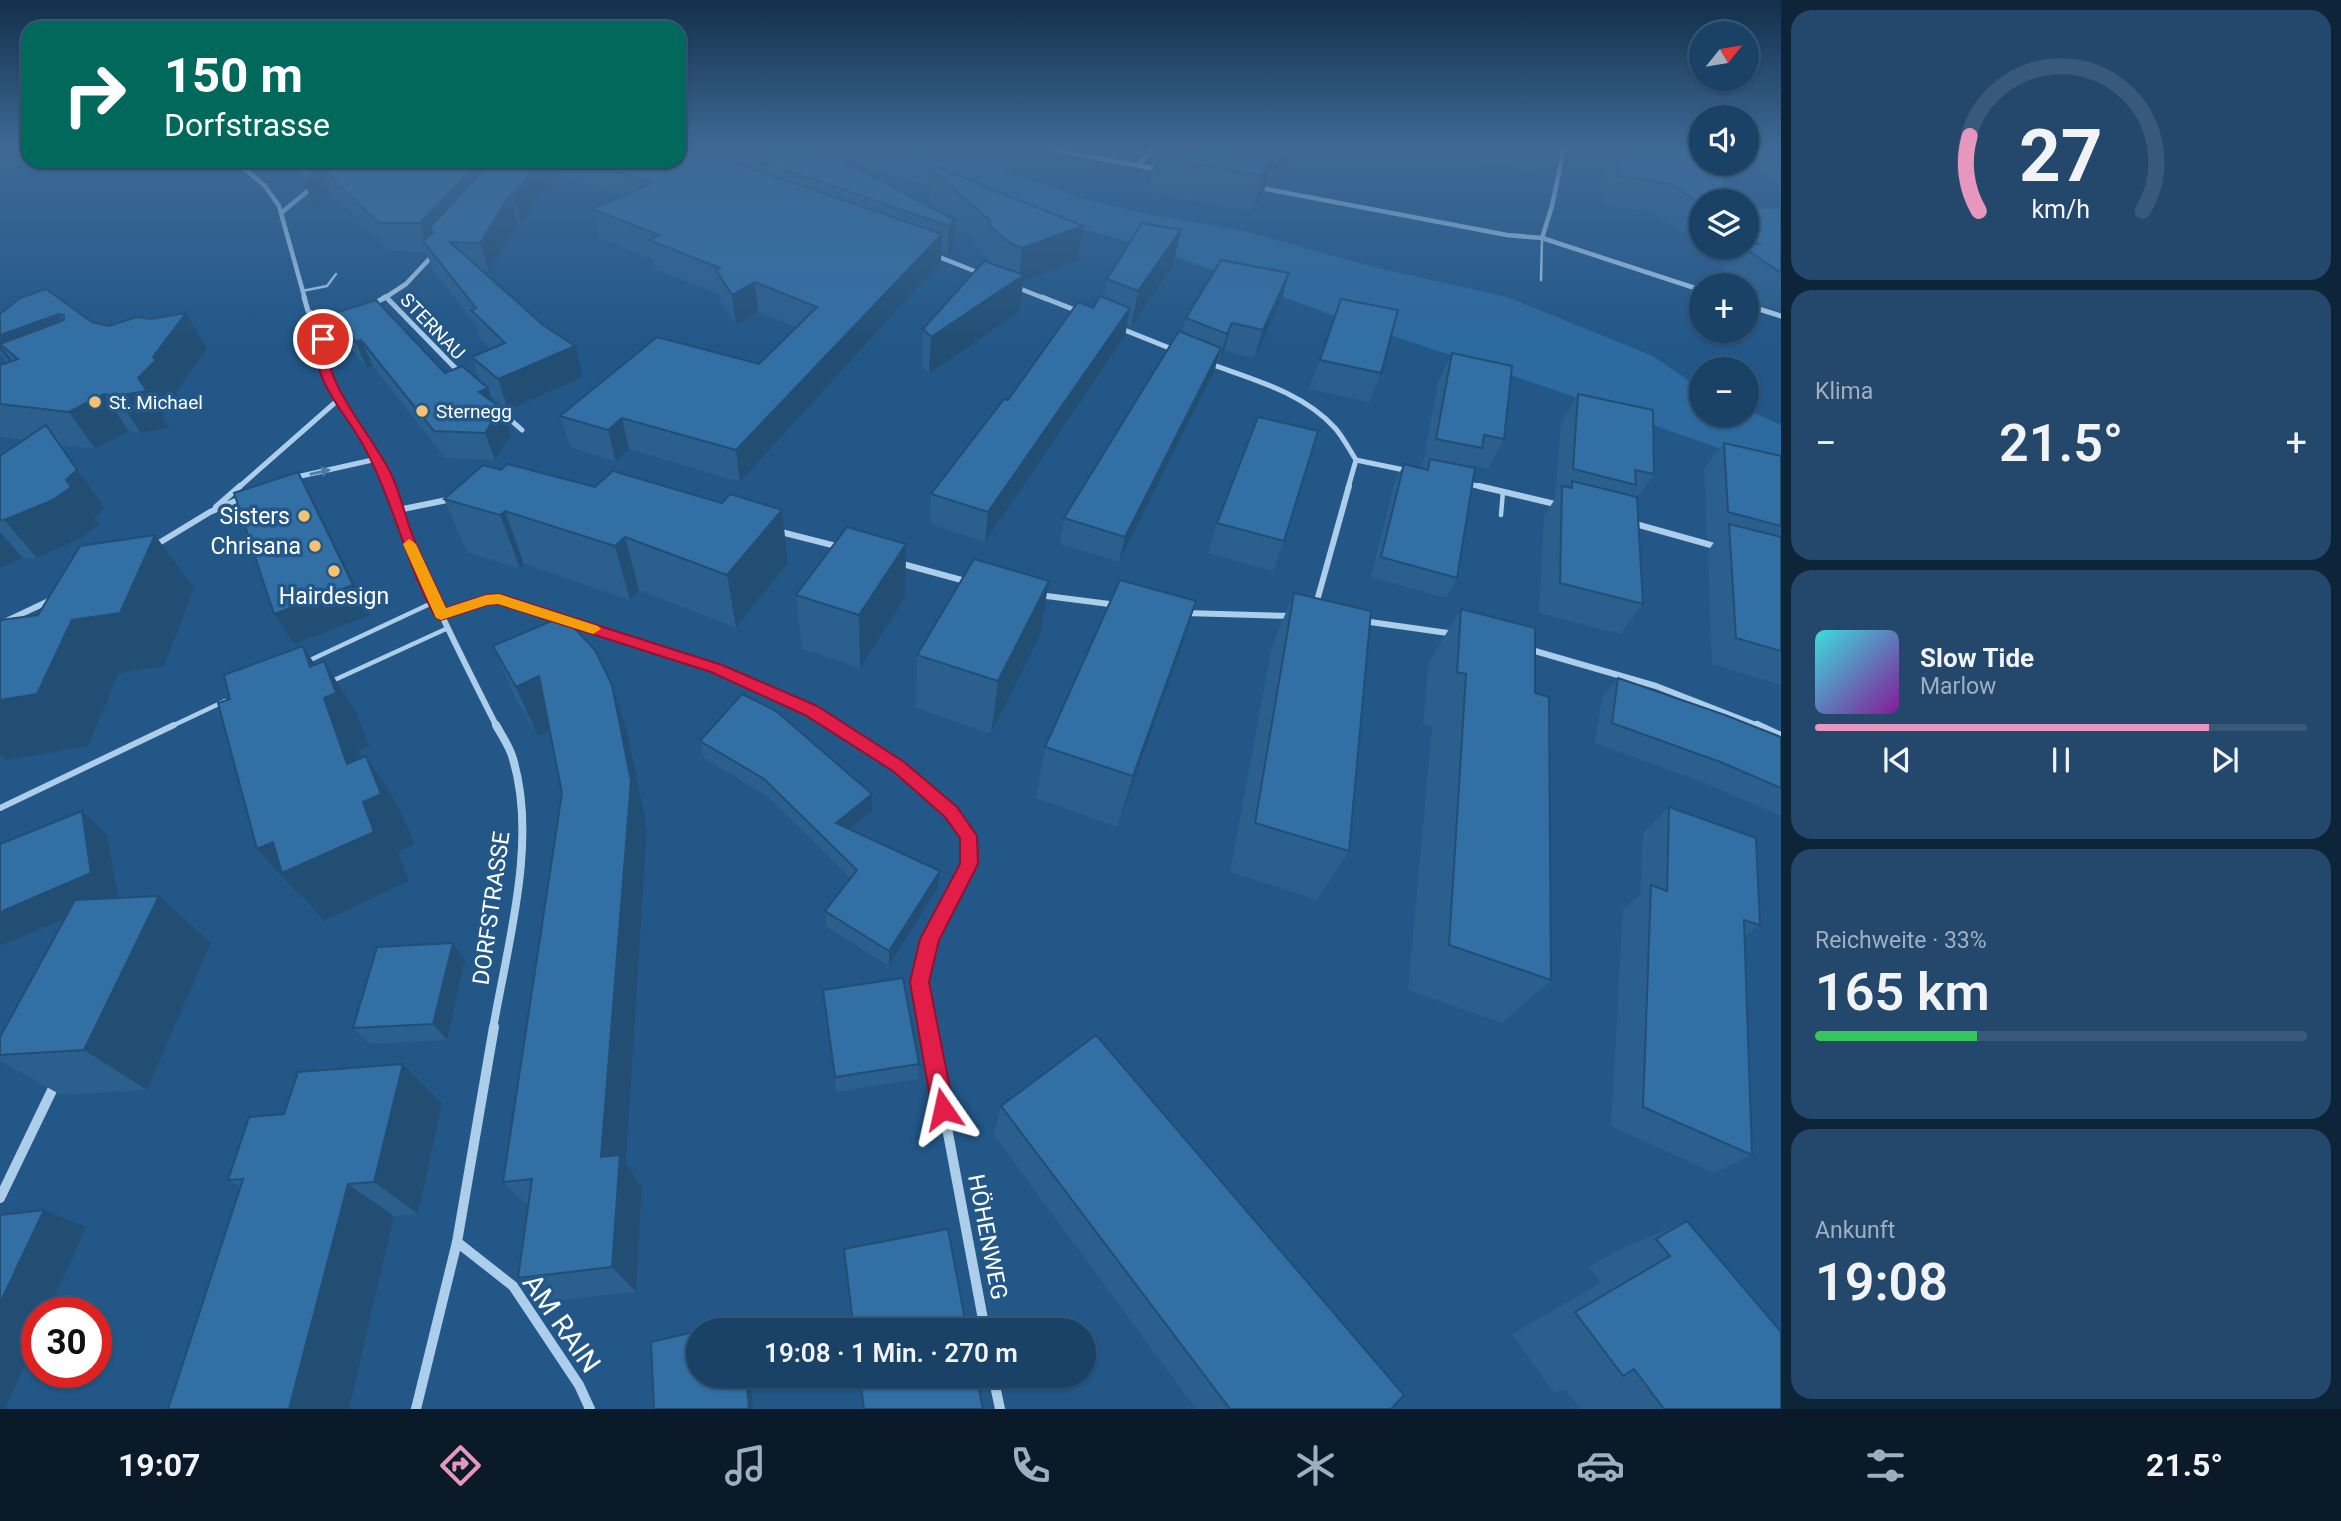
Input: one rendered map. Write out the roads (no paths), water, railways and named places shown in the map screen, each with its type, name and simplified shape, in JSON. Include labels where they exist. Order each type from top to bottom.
[{"type":"street","points":[[281,214],[308,311],[333,327],[349,317]]},
{"type":"street","points":[[1397,214],[1542,238],[1689,286]]},
{"type":"street","points":[[1542,238],[1550,214]]},
{"type":"street","points":[[368,308],[387,298],[413,278],[440,247]]},
{"type":"street","points":[[926,252],[989,276]]},
{"type":"street","points":[[1011,285],[1081,313]]},
{"type":"street","name":"STERNAU","points":[[387,298],[463,376]]},
{"type":"street","points":[[1759,309],[1781,316]]},
{"type":"street","points":[[1106,322],[1180,351]]},
{"type":"street","name":"DORFSTRASSE","points":[[333,327],[324,335],[321,348],[338,400],[352,417],[377,459],[434,602],[513,758],[522,810],[520,871],[457,1242],[416,1409]]},
{"type":"street","points":[[1204,361],[1278,390],[1313,408],[1334,426],[1356,460],[1417,473]]},
{"type":"street","points":[[211,512],[338,400]]},
{"type":"street","points":[[492,403],[522,430]]},
{"type":"street","points":[[282,482],[377,459]]},
{"type":"street","points":[[1313,616],[1356,460]]},
{"type":"street","points":[[1457,481],[1568,507]]},
{"type":"street","points":[[140,553],[211,512],[248,496]]},
{"type":"street","points":[[398,510],[459,497]]},
{"type":"street","points":[[1620,520],[1727,549]]},
{"type":"street","points":[[765,528],[844,549]]},
{"type":"street","points":[[892,561],[979,584]]},
{"type":"street","points":[[1033,594],[1128,607]]},
{"type":"street","points":[[0,624],[55,598]]},
{"type":"street","name":"HÖHENWEG","points":[[441,615],[486,600],[499,599],[717,668],[811,710],[898,766],[951,812],[968,836],[969,864],[930,939],[919,982],[983,1318]]},
{"type":"street","points":[[1181,613],[1205,616],[1301,616]]},
{"type":"street","points":[[1353,620],[1460,635]]},
{"type":"street","points":[[1523,648],[1573,660],[1672,692],[1781,736]]},
{"type":"street","points":[[0,1198],[60,1073]]},
{"type":"street","name":"AM RAIN","points":[[457,1242],[513,1286],[579,1385],[590,1409]]},
{"type":"street","points":[[996,1388],[1000,1409]]},
{"type":"lane","points":[[1541,280],[1542,238]]},
{"type":"lane","points":[[302,291],[327,286],[336,274]]},
{"type":"lane","points":[[1501,515],[1503,491]]},
{"type":"lane","points":[[296,667],[434,602]]},
{"type":"lane","points":[[320,686],[448,628]]},
{"type":"lane","points":[[0,808],[235,696]]},
{"type":"place","name":"St. Michael","points":[[95,402]]},
{"type":"place","name":"Sternegg","points":[[422,411]]},
{"type":"place","name":"Sisters","points":[[304,516]]},
{"type":"place","name":"Chrisana","points":[[315,546]]},
{"type":"place","name":"Hairdesign","points":[[334,571]]}]
